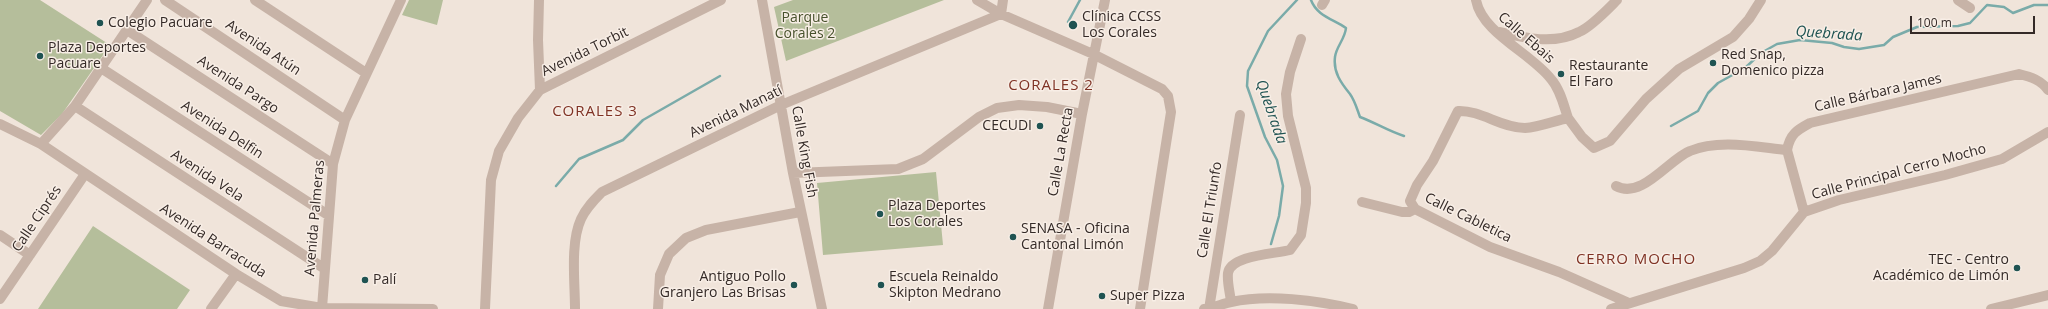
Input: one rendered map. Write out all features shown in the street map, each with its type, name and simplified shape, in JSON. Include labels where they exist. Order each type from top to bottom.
[{"type":"street","points":[[41,144],[75,106],[147,0]]},
{"type":"street","name":"Avenida Atún","points":[[165,0],[345,120]]},
{"type":"street","points":[[255,0],[366,74]]},
{"type":"street","name":"Avenida Palmeras","points":[[322,308],[333,164],[345,120],[401,0]]},
{"type":"street","points":[[539,0],[540,90]]},
{"type":"street","name":"Avenida Torbit","points":[[485,309],[491,180],[499,151],[518,118],[540,90],[721,0]]},
{"type":"street","name":"Calle King Fish","points":[[762,0],[800,212],[822,309]]},
{"type":"street","points":[[977,0],[1001,14],[1093,54],[1162,89],[1168,96],[1171,112],[1140,309]]},
{"type":"street","points":[[1001,14],[1004,0]]},
{"type":"street","name":"Calle La Recta","points":[[1048,309],[1093,54],[1105,0]]},
{"type":"street","name":"Calle Ebais","points":[[1476,0],[1484,19],[1539,64],[1553,80],[1568,118]]},
{"type":"street","points":[[1498,32],[1525,38],[1566,38],[1581,32],[1617,0]]},
{"type":"street","points":[[1568,118],[1582,138],[1594,148],[1610,141],[1662,83],[1679,70],[1734,37],[1749,19],[1761,0]]},
{"type":"street","points":[[1958,0],[1970,8]]},
{"type":"street","name":"Avenida Manatí","points":[[575,309],[576,235],[581,219],[590,203],[608,189],[781,105],[1001,14]]},
{"type":"street","name":"Avenida Pargo","points":[[127,30],[333,164]]},
{"type":"street","points":[[1232,302],[1228,272],[1232,266],[1242,259],[1290,250],[1301,235],[1306,203],[1306,188],[1288,116],[1286,94],[1290,72],[1301,39]]},
{"type":"street","name":"Avenida Delfin","points":[[101,68],[328,215]]},
{"type":"street","name":"Calle Bárbara James","points":[[1787,150],[1789,139],[1799,129],[1810,123],[2019,74],[2044,84],[2048,90]]},
{"type":"street","points":[[793,173],[898,169],[923,160],[979,117],[997,108],[1019,105],[1047,107],[1082,114]]},
{"type":"street","name":"Avenida Vela","points":[[75,106],[325,269]]},
{"type":"street","name":"Calle Cabletica","points":[[1568,118],[1524,128],[1499,122],[1468,110],[1458,111],[1433,161],[1416,185],[1410,201],[1415,209],[1490,247],[1559,272],[1630,306]]},
{"type":"street","name":"Calle El Triunfo","points":[[1206,309],[1240,115]]},
{"type":"street","name":"Avenida Barracuda","points":[[0,124],[41,144],[236,274],[281,301],[322,308],[433,309]]},
{"type":"street","name":"Calle Principal Cerro Mocho","points":[[1611,309],[1630,306],[1744,268],[1760,261],[1772,251],[1804,212],[1839,200],[1945,175],[2002,159],[2048,132]]},
{"type":"street","points":[[1616,186],[1634,188],[1653,178],[1689,151],[1722,144],[1787,150],[1804,212]]},
{"type":"street","name":"Calle Ciprés","points":[[1,294],[84,174]]},
{"type":"street","points":[[1362,202],[1402,212],[1409,212],[1415,209]]},
{"type":"street","points":[[658,309],[660,275],[669,254],[686,238],[706,230],[800,212]]},
{"type":"street","points":[[0,235],[30,254]]},
{"type":"street","points":[[211,309],[236,274]]},
{"type":"street","points":[[1991,309],[2048,295]]},
{"type":"street","points":[[1206,309],[1232,302],[1285,300],[1330,303],[1353,309]]},
{"type":"green space","points":[[0,0],[40,0],[110,45],[62,114],[41,135],[0,111]]},
{"type":"green space","points":[[409,0],[443,0],[437,25],[402,15]]},
{"type":"green space","name":"Parque Corales 2","points":[[793,0],[944,0],[786,61],[774,7]]},
{"type":"green space","name":"Plaza Deportes Los Corales","points":[[936,172],[943,245],[823,255],[817,183]]},
{"type":"green space","points":[[93,226],[190,290],[177,309],[38,309]]},
{"type":"waterway","points":[[1068,22],[1080,0]]},
{"type":"waterway","name":"Quebrada","points":[[1271,244],[1279,216],[1283,186],[1277,160],[1265,137],[1247,86],[1248,71],[1268,31],[1297,0]]},
{"type":"waterway","name":"Quebrada","points":[[1311,0],[1321,14],[1346,28],[1336,53],[1335,68],[1341,81],[1353,99],[1360,117],[1404,136]]},
{"type":"waterway","name":"Quebrada","points":[[1671,126],[1698,111],[1708,93],[1718,83],[1745,68],[1761,53],[1777,44],[1800,40],[1832,43],[1844,47],[1859,49],[1884,45],[1893,37],[1917,27],[1958,26],[1970,23],[1987,5],[2004,7],[2013,13],[2034,5],[2048,5]]},
{"type":"waterway","points":[[556,186],[579,159],[623,140],[643,120],[720,76]]},
{"type":"place","name":"Colegio Pacuare","points":[[100,23]]},
{"type":"place","name":"Clínica CCSS Los Corales","points":[[1073,25]]},
{"type":"place","name":"Plaza Deportes Pacuare","points":[[40,56]]},
{"type":"place","name":"Red Snap, Domenico pizza","points":[[1713,63]]},
{"type":"place","name":"Restaurante El Faro","points":[[1561,74]]},
{"type":"place","name":"CECUDI","points":[[1040,126]]},
{"type":"place","name":"Plaza Deportes Los Corales","points":[[880,214]]},
{"type":"place","name":"SENASA - Oficina Cantonal Limón","points":[[1013,237]]},
{"type":"place","name":"TEC - Centro Académico de Limón","points":[[2017,268]]},
{"type":"place","name":"Palí","points":[[365,280]]},
{"type":"place","name":"Antiguo Pollo Granjero Las Brisas","points":[[794,285]]},
{"type":"place","name":"Escuela Reinaldo Skipton Medrano","points":[[881,285]]},
{"type":"place","name":"Super Pizza","points":[[1102,296]]},
{"type":"district","name":"CORALES 2","points":[[1051,86]]},
{"type":"district","name":"CORALES 3","points":[[595,112]]},
{"type":"district","name":"CERRO MOCHO","points":[[1636,260]]}]
